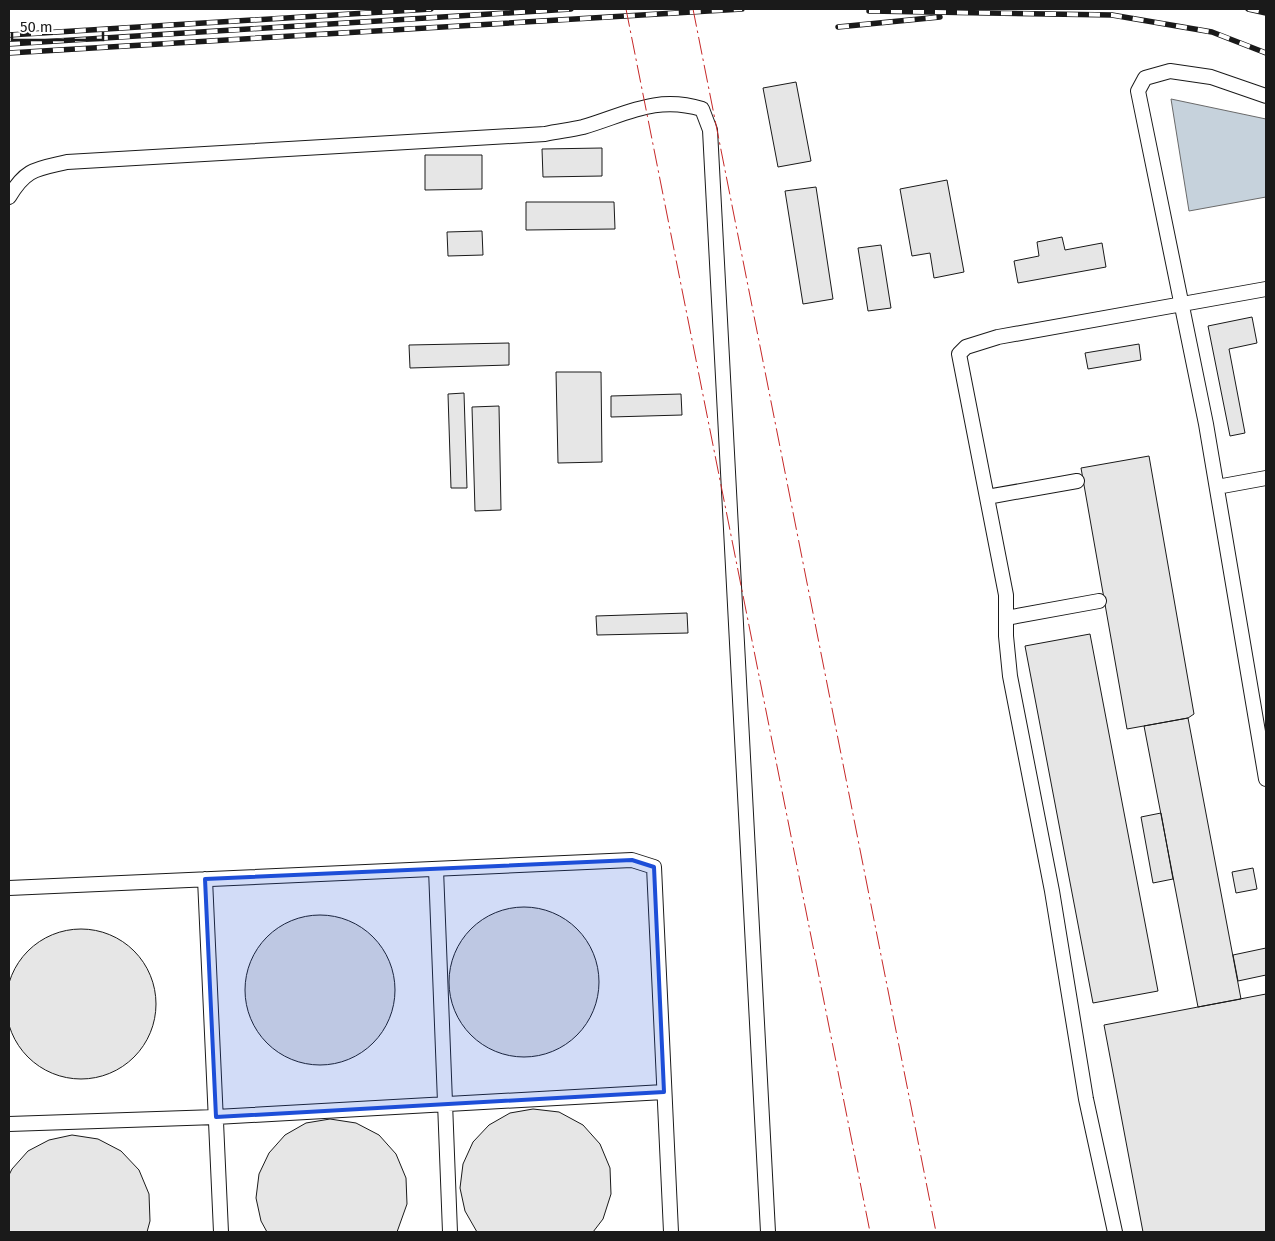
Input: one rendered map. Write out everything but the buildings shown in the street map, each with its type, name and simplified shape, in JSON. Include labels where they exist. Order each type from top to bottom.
[{"type":"street","points":[[1266,96],[1211,77],[1170,71],[1145,78],[1138,91],[1141,117],[1182,304],[1217,487],[1266,779]]},
{"type":"street","points":[[9,197],[17,183],[33,170],[67,162],[545,134],[581,127],[651,105],[681,103],[702,109],[710,130],[768,1232]]},
{"type":"street","points":[[1116,1232],[1086,1099],[1052,892],[1010,676],[1006,596],[959,354],[966,347],[998,338],[1266,289]]},
{"type":"street","points":[[1217,487],[1266,478]]},
{"type":"street","points":[[987,497],[1077,481]]},
{"type":"street","points":[[1006,618],[1099,601]]},
{"type":"street","points":[[9,888],[632,860],[654,867],[670,1232]]},
{"type":"street","points":[[436,869],[450,1232]]},
{"type":"street","points":[[205,880],[221,1232]]},
{"type":"street","points":[[9,1124],[216,1117],[664,1092]]},
{"type":"highlighted area","points":[[632,860],[654,867],[664,1092],[216,1117],[205,879]]},
{"type":"shaded area","points":[[1171,99],[1266,119],[1266,197],[1189,211]]},
{"type":"railway","points":[[9,35],[431,9]]},
{"type":"railway","points":[[9,44],[571,9]]},
{"type":"railway","points":[[9,53],[742,9]]},
{"type":"railway","points":[[1248,9],[1266,13]]},
{"type":"railway","points":[[869,11],[1112,15],[1212,32],[1266,53]]},
{"type":"railway","points":[[838,27],[940,17]]},
{"type":"power","points":[[626,9],[870,1232]]},
{"type":"power","points":[[693,9],[936,1232]]}]
